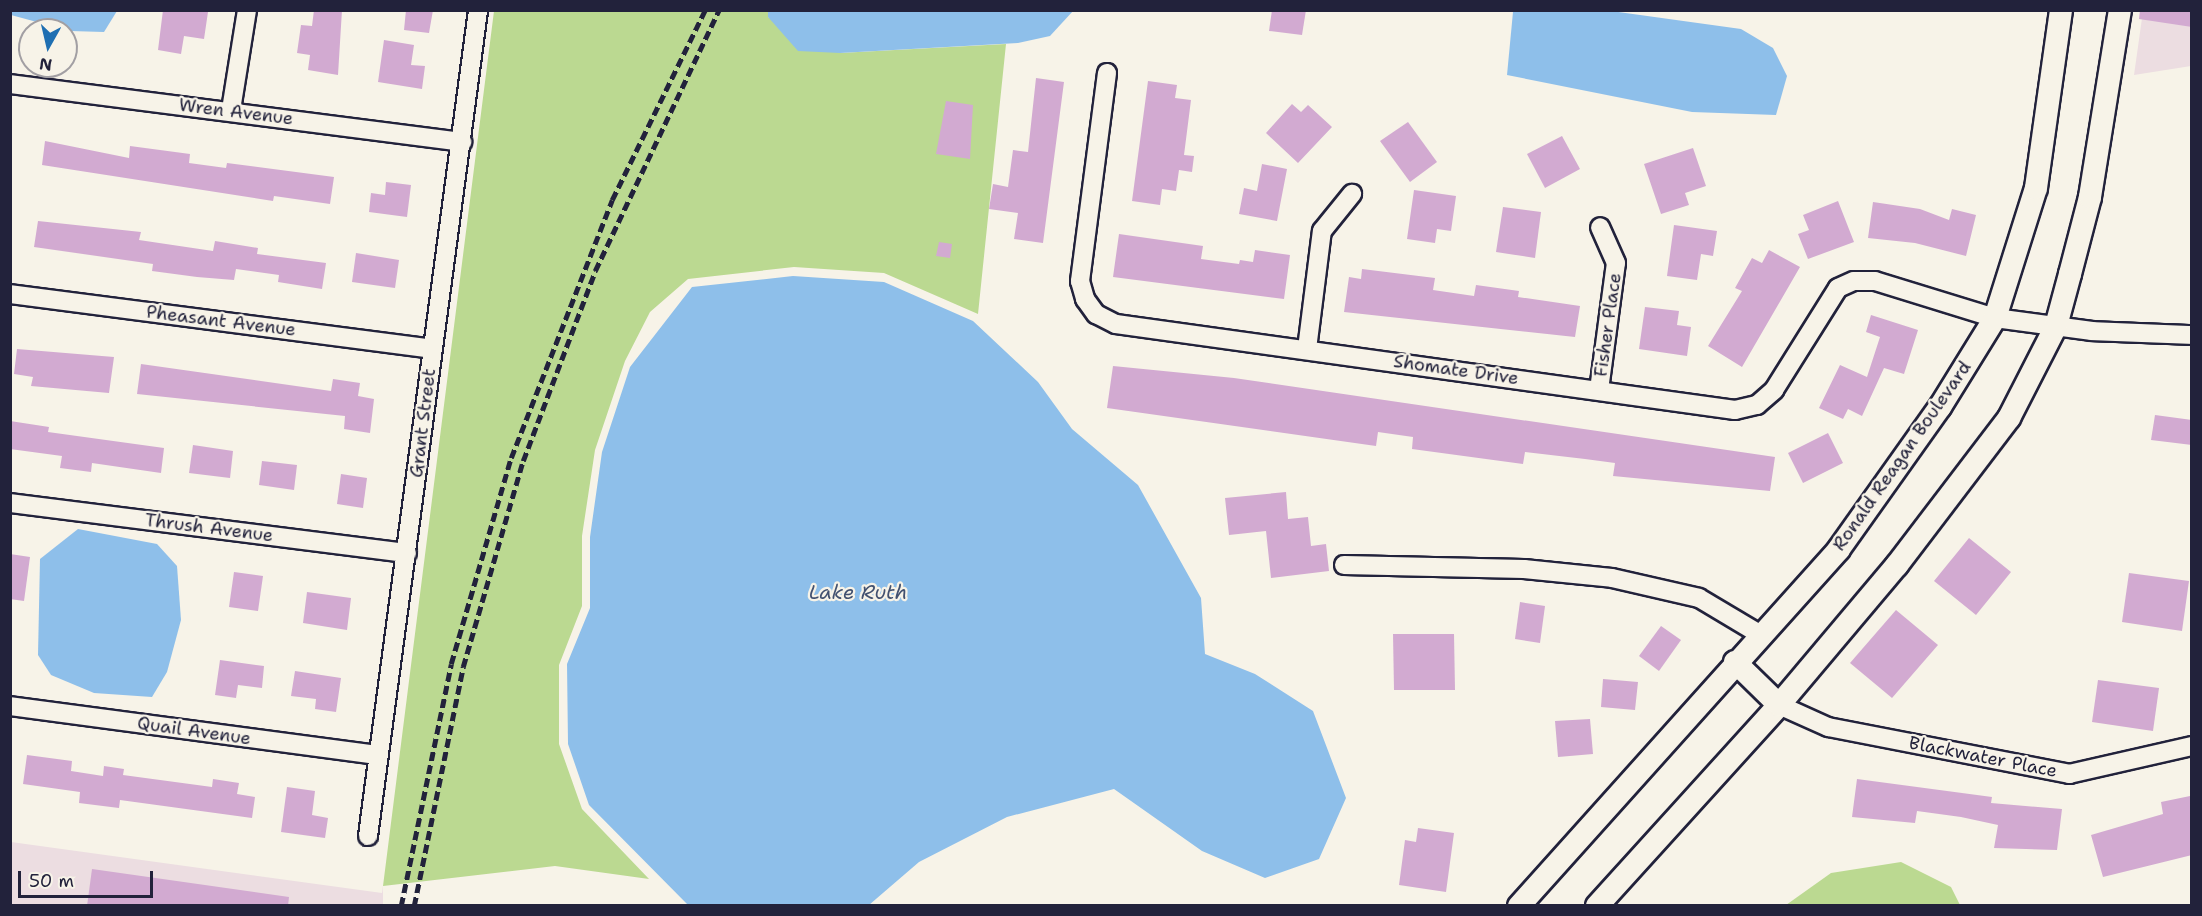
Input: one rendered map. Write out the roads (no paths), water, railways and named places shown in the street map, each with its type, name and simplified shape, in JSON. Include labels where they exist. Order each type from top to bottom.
[{"type":"main road","name":"Ronald Reagan Boulevard","points":[[1519,906],[1735,662],[1839,549],[1887,484],[1995,318],[2036,188],[2061,10]]},
{"type":"main road","points":[[1597,906],[1779,705],[1977,462],[2009,418],[2056,326],[2090,197],[2120,10]]},
{"type":"main road","points":[[1735,662],[1779,705]]},
{"type":"street","points":[[231,110],[247,10]]},
{"type":"street","name":"Grant Street","points":[[368,836],[478,10]]},
{"type":"street","name":"Shomate Drive","points":[[1107,73],[1080,281],[1085,299],[1096,314],[1116,324],[1734,410],[1757,405],[1774,390],[1838,288],[1854,281],[1875,281],[1995,318],[2056,326],[2192,335]]},
{"type":"street","name":"Wren Avenue","points":[[10,84],[231,110],[462,142]]},
{"type":"street","points":[[1307,349],[1322,231],[1352,194]]},
{"type":"street","name":"Fisher Place","points":[[1599,390],[1616,263],[1600,226]]},
{"type":"street","name":"Pheasant Avenue","points":[[10,294],[432,349]]},
{"type":"street","name":"Thrush Avenue","points":[[10,503],[407,553]]},
{"type":"street","points":[[1344,565],[1524,569],[1612,578],[1699,598],[1761,635]]},
{"type":"street","name":"Blackwater Place","points":[[1779,705],[1828,727],[2069,774],[2192,746]]},
{"type":"street","name":"Quail Avenue","points":[[10,706],[378,755]]},
{"type":"water","points":[[11,10],[117,11],[104,32],[78,31],[78,18],[22,18],[11,15]]},
{"type":"water","points":[[768,10],[1073,11],[1050,36],[1018,43],[840,53],[798,51],[768,17]]},
{"type":"water","points":[[1604,10],[1741,29],[1773,48],[1787,76],[1776,115],[1692,112],[1507,75],[1513,12]]},
{"type":"water","name":"Lake Ruth","points":[[793,276],[884,282],[973,321],[1038,382],[1072,429],[1138,485],[1201,598],[1205,654],[1255,674],[1313,711],[1346,798],[1319,859],[1265,878],[1202,851],[1114,789],[1007,817],[919,862],[869,905],[688,905],[589,805],[568,744],[567,664],[590,608],[590,537],[602,452],[630,367],[692,287]]},
{"type":"water","points":[[78,529],[157,544],[177,566],[181,620],[167,672],[152,697],[94,693],[51,675],[38,655],[40,559]]},
{"type":"railway","points":[[401,906],[451,664],[511,458],[612,200],[705,10]]},
{"type":"railway","points":[[414,906],[463,667],[523,461],[595,271],[719,10]]}]
